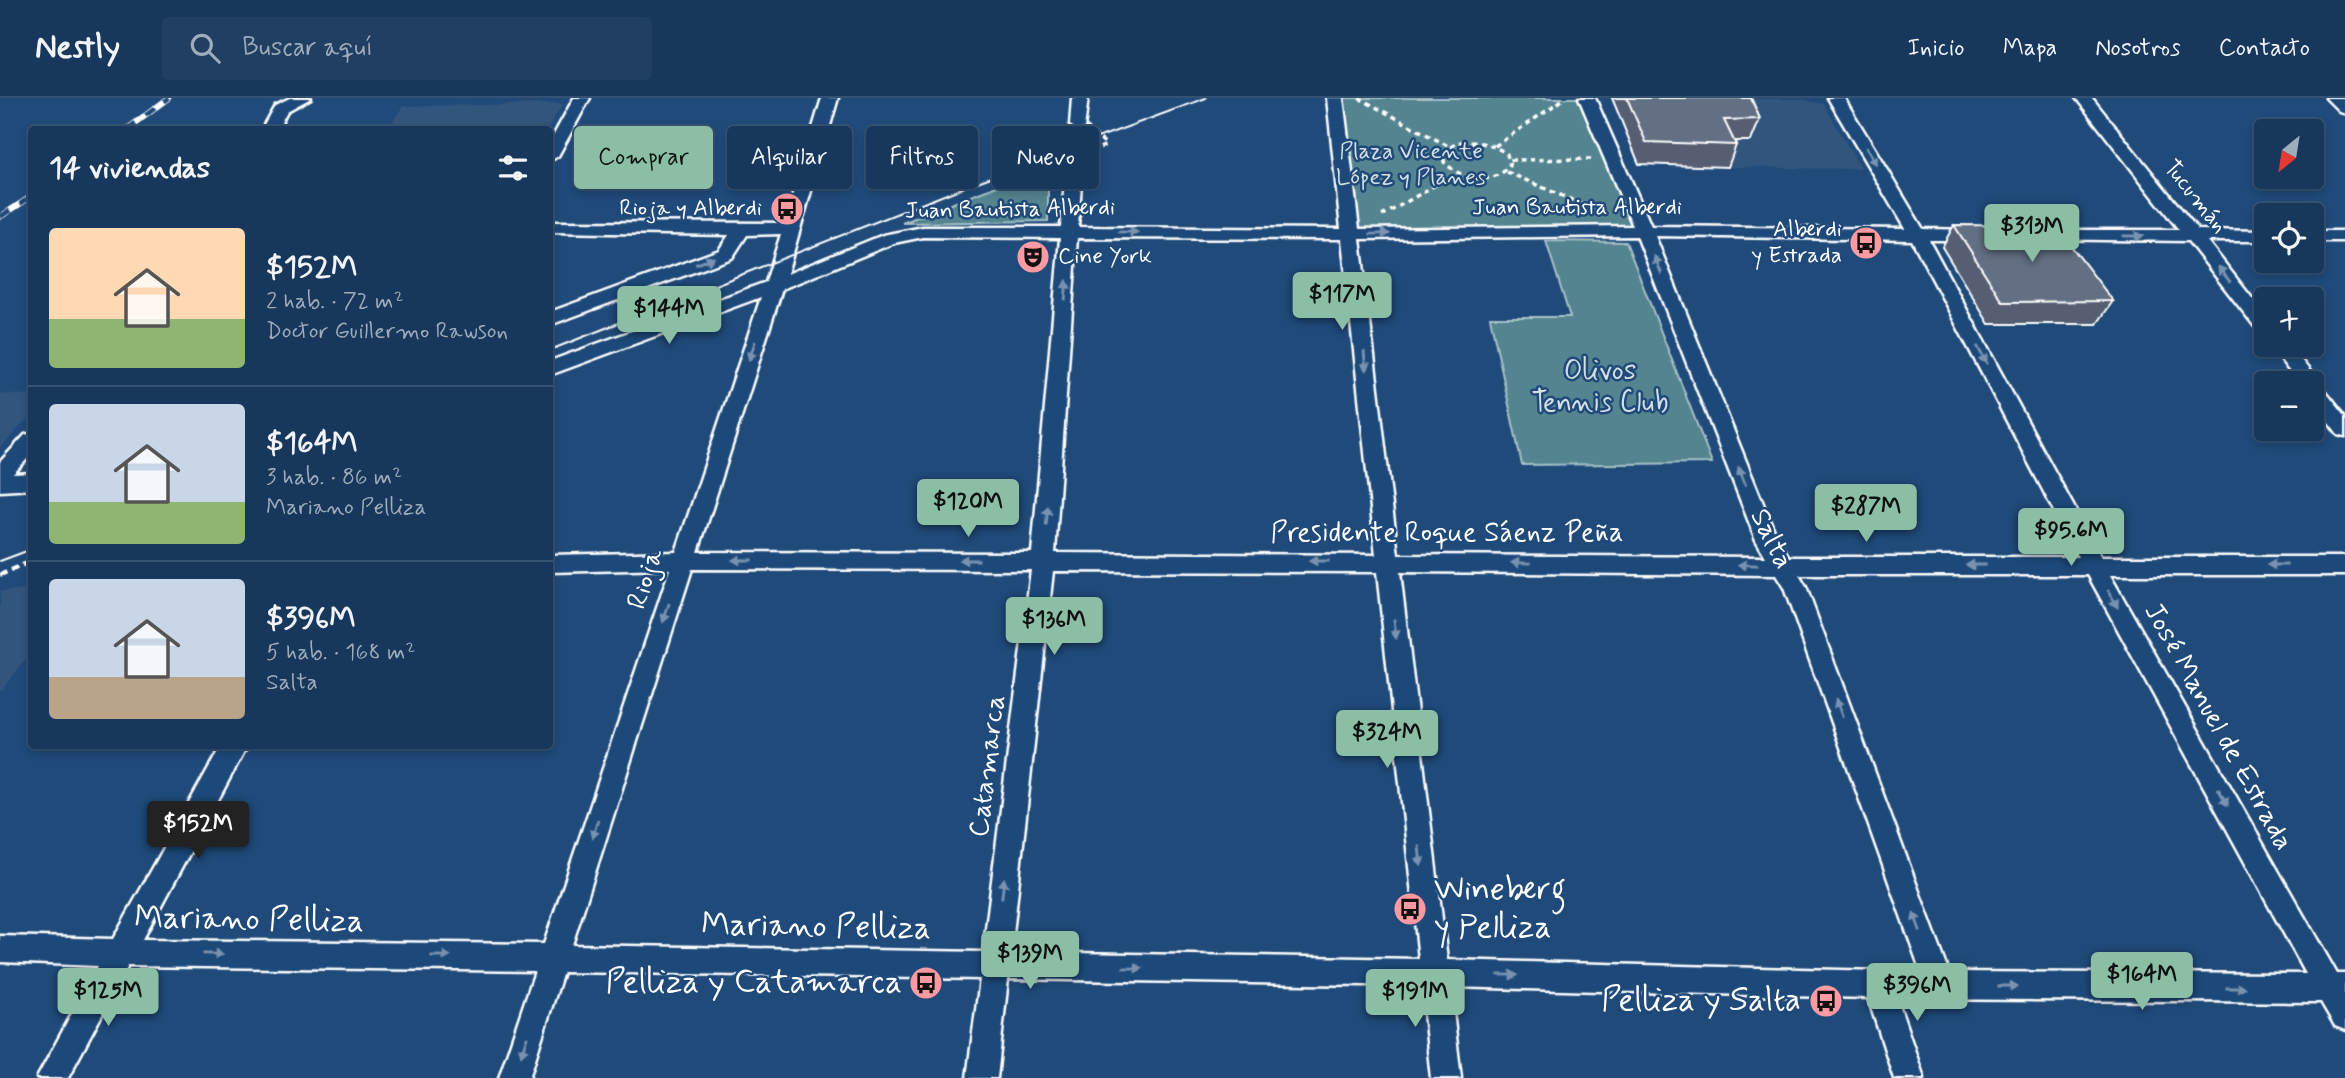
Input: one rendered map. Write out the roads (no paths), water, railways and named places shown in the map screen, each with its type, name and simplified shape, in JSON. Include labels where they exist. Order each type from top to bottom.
[{"type":"street","points":[[271,126],[281,108],[303,98]]},
{"type":"street","points":[[553,151],[582,98]]},
{"type":"street","name":"Rioja","points":[[514,1078],[774,286],[831,98]]},
{"type":"street","points":[[1080,98],[1082,126]]},
{"type":"street","points":[[1335,98],[1446,1078]]},
{"type":"street","name":"Salta","points":[[1587,98],[1644,231],[1767,540],[1795,587],[1940,986]]},
{"type":"street","name":"José Manuel de Estrada","points":[[1836,98],[1918,235],[2094,564],[2337,988],[2345,1016]]},
{"type":"street","name":"Tucumán","points":[[2084,98],[2254,313]]},
{"type":"street","points":[[2334,98],[2345,108]]},
{"type":"street","name":"Catamarca","points":[[982,1078],[1043,561],[1075,189]]},
{"type":"street","points":[[553,226],[741,230],[791,228]]},
{"type":"street","points":[[553,319],[726,254],[741,230]]},
{"type":"street","name":"Juan Bautista Alberdi","points":[[774,286],[889,239],[923,232],[1352,234],[1644,231],[2254,236]]},
{"type":"street","points":[[2324,236],[2345,236]]},
{"type":"street","points":[[553,367],[774,286]]},
{"type":"street","points":[[2289,357],[2300,371]]},
{"type":"street","points":[[2324,402],[2345,429]]},
{"type":"street","points":[[0,475],[28,444]]},
{"type":"street","points":[[0,483],[28,481]]},
{"type":"street","name":"Presidente Roque Sáenz Peña","points":[[553,563],[684,559],[1783,566],[2345,566]]},
{"type":"street","points":[[52,1078],[232,749]]},
{"type":"street","name":"Mariano Pelliza","points":[[0,949],[1433,973],[1940,986],[2337,988]]},
{"type":"street","points":[[1878,984],[1909,1078]]},
{"type":"tram line","points":[[553,349],[972,184],[1206,98]]},
{"type":"tram line","points":[[0,561],[28,550]]},
{"type":"railway","points":[[131,126],[169,98]]},
{"type":"railway","points":[[0,217],[28,199]]},
{"type":"place","name":"Rioja y Alberdi","points":[[787,209]]},
{"type":"place","name":"Alberdi y Estrada","points":[[1866,243]]},
{"type":"place","name":"Cine York","points":[[1033,257]]},
{"type":"place","name":"Wineberg y Pelliza","points":[[1410,909]]},
{"type":"place","name":"Pelliza y Catamarca","points":[[926,983]]},
{"type":"place","name":"Pelliza y Salta","points":[[1826,1001]]},
{"type":"park label","name":"Plaza Vicente López y Planes","points":[[1411,165]]},
{"type":"park label","name":"Olivos Tennis Club","points":[[1600,387]]}]
